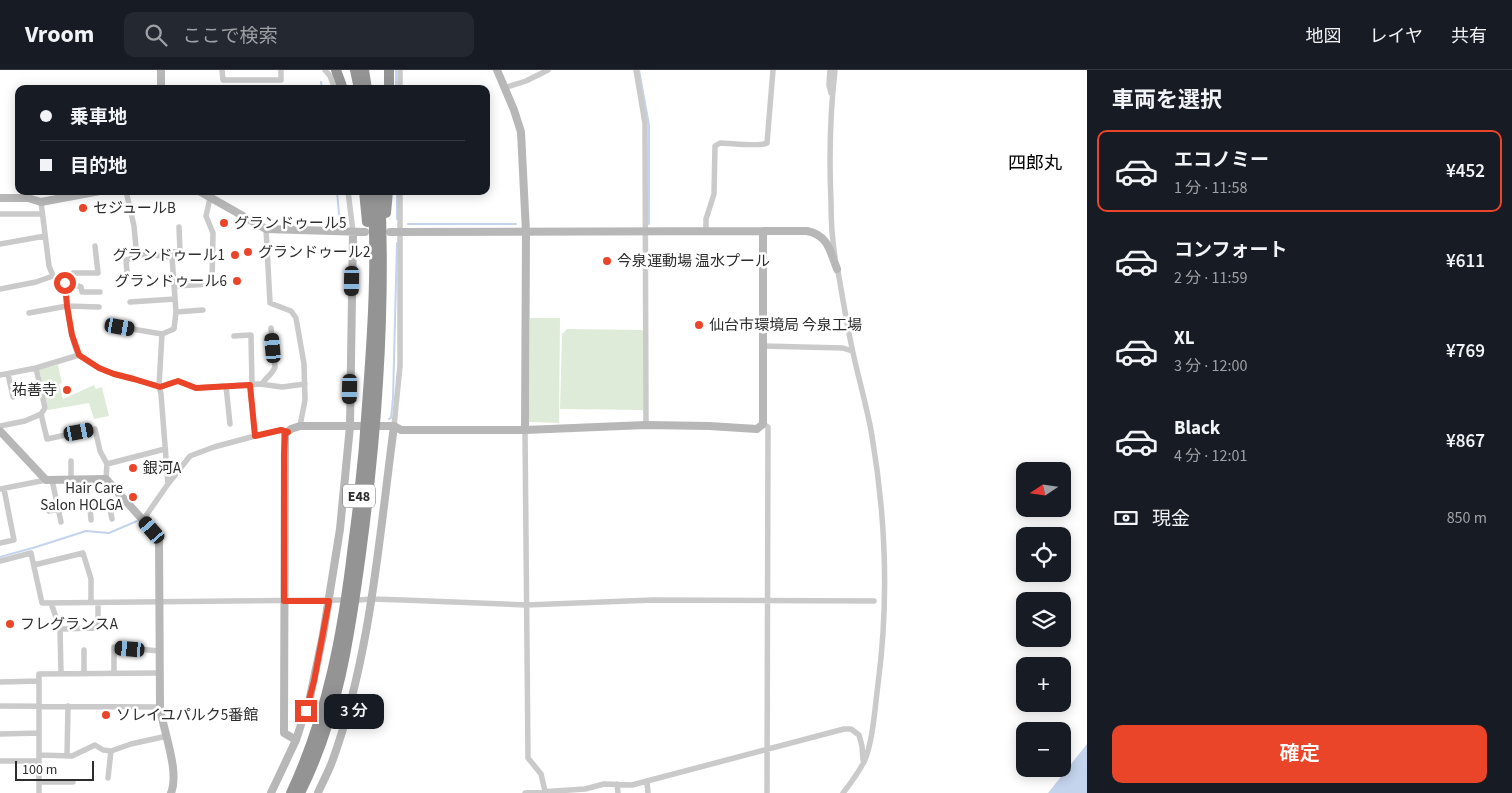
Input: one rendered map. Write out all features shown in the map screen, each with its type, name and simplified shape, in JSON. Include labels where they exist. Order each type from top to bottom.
[{"type":"highway","points":[[336,70],[342,85]]},
{"type":"highway","points":[[355,70],[358,85]]},
{"type":"highway","points":[[364,70],[366,85]]},
{"type":"highway","points":[[389,70],[389,85]]},
{"type":"highway","points":[[364,195],[373,318]]},
{"type":"highway","name":"E48","points":[[291,793],[317,729],[339,644],[359,497],[366,434],[373,318],[372,195]]},
{"type":"highway","name":"E48","points":[[300,793],[317,756],[343,668],[367,510],[375,426],[382,308],[380,195]]},
{"type":"highway","points":[[382,249],[388,195]]},
{"type":"street","points":[[161,70],[161,85]]},
{"type":"street","points":[[222,70],[223,80],[281,80],[282,70]]},
{"type":"street","points":[[325,70],[333,85]]},
{"type":"street","points":[[400,70],[400,85]]},
{"type":"street","points":[[496,70],[514,110],[521,132],[526,232],[525,430],[528,758],[541,774],[545,791]]},
{"type":"street","points":[[504,88],[526,81],[548,70]]},
{"type":"street","points":[[636,70],[645,123],[646,426]]},
{"type":"street","points":[[706,230],[706,219],[714,194],[715,146],[720,143],[757,145],[766,143],[773,70]]},
{"type":"street","points":[[830,70],[829,85],[832,95]]},
{"type":"street","points":[[835,70],[832,95],[830,177],[834,247],[846,321],[878,471],[886,592],[880,673],[871,737],[864,762],[842,793]]},
{"type":"street","points":[[0,198],[28,198],[41,202],[79,195]]},
{"type":"street","points":[[127,195],[134,226],[136,248],[140,254],[172,257]]},
{"type":"street","points":[[205,195],[266,229],[365,232]]},
{"type":"street","points":[[271,793],[296,740],[310,697],[323,635],[340,529],[350,426],[353,232],[348,195]]},
{"type":"street","points":[[318,793],[332,763],[354,690],[371,599],[400,366],[400,195]]},
{"type":"street","points":[[174,286],[212,284],[213,233],[206,216],[210,198]]},
{"type":"street","points":[[41,202],[49,266],[53,276],[65,283],[81,287],[82,292],[100,292]]},
{"type":"street","points":[[0,214],[42,214]]},
{"type":"street","points":[[120,327],[162,334],[174,329],[176,312],[171,252],[180,251],[179,226]]},
{"type":"street","points":[[266,229],[270,303],[291,311],[296,318],[304,364],[305,400],[300,426]]},
{"type":"street","points":[[379,426],[394,426],[401,430],[525,430],[646,426],[709,426],[757,429],[762,424],[763,231]]},
{"type":"street","points":[[390,232],[807,231],[821,236],[827,244],[837,269]]},
{"type":"street","points":[[0,244],[45,236]]},
{"type":"street","points":[[95,246],[98,273],[73,272],[68,284],[67,306],[72,335],[79,355],[99,368],[114,374],[160,387],[178,381],[196,388],[262,384],[282,387],[305,384]]},
{"type":"street","points":[[127,272],[126,260],[145,254]]},
{"type":"street","points":[[0,289],[36,282],[53,276]]},
{"type":"street","points":[[130,302],[175,299]]},
{"type":"street","points":[[29,313],[67,306],[99,307]]},
{"type":"street","points":[[176,312],[203,310]]},
{"type":"street","points":[[262,384],[266,377],[273,373],[275,367],[271,328]]},
{"type":"street","points":[[162,334],[159,386],[168,484]]},
{"type":"street","points":[[234,336],[251,335],[251,385],[255,436]]},
{"type":"street","points":[[763,346],[843,348],[852,350]]},
{"type":"street","points":[[0,375],[36,368],[79,355]]},
{"type":"street","points":[[0,426],[25,421],[41,414],[45,408],[36,368]]},
{"type":"street","points":[[8,374],[13,397]]},
{"type":"street","points":[[226,386],[230,424]]},
{"type":"street","points":[[41,414],[47,439],[95,429],[100,452],[107,464],[106,479]]},
{"type":"street","points":[[762,424],[768,427],[767,793]]},
{"type":"street","points":[[296,740],[284,733],[285,434],[300,426],[361,426]]},
{"type":"street","points":[[143,520],[190,456],[214,447],[255,436],[281,430],[288,432]]},
{"type":"street","points":[[0,431],[49,480],[61,522]]},
{"type":"street","points":[[107,464],[165,449]]},
{"type":"street","points":[[71,461],[71,479]]},
{"type":"street","points":[[0,543],[14,540],[2,489],[49,480],[71,479],[106,479],[159,538],[160,707],[174,777],[171,793]]},
{"type":"street","points":[[91,520],[90,507],[127,501]]},
{"type":"street","points":[[109,504],[112,519]]},
{"type":"street","points":[[49,511],[58,509]]},
{"type":"street","points":[[0,561],[31,553],[42,603],[341,600]]},
{"type":"street","points":[[34,565],[83,553],[91,579],[91,603]]},
{"type":"street","points":[[359,600],[526,605],[653,600],[874,601]]},
{"type":"street","points":[[51,603],[60,629],[61,674]]},
{"type":"street","points":[[60,629],[98,628],[98,603]]},
{"type":"street","points":[[114,673],[114,648],[160,652]]},
{"type":"street","points":[[84,650],[84,674]]},
{"type":"street","points":[[39,793],[39,674],[160,673]]},
{"type":"street","points":[[0,682],[39,681]]},
{"type":"street","points":[[0,706],[160,707]]},
{"type":"street","points":[[67,756],[68,706]]},
{"type":"street","points":[[525,793],[585,788],[604,784],[632,786],[844,729],[851,729],[859,734],[864,762]]},
{"type":"street","points":[[0,734],[39,733]]},
{"type":"street","points":[[0,762],[72,756],[92,745],[111,751],[167,736]]},
{"type":"street","points":[[108,778],[111,751]]},
{"type":"street","points":[[39,782],[72,782]]},
{"type":"street","points":[[647,782],[648,793]]},
{"type":"street","points":[[617,784],[618,793]]},
{"type":"green space","points":[[530,318],[560,318],[559,423],[529,422]]},
{"type":"green space","points":[[567,329],[643,330],[643,410],[560,409],[562,334]]},
{"type":"green space","points":[[58,365],[62,383],[59,384],[63,399],[94,385],[96,389],[102,387],[109,416],[94,419],[89,403],[48,410],[39,369]]},
{"type":"water","points":[[1087,744],[1087,793],[1048,793],[1061,777],[1071,777],[1071,764]]},
{"type":"waterway","points":[[396,70],[396,85]]},
{"type":"waterway","points":[[639,70],[649,125],[649,224]]},
{"type":"waterway","points":[[337,195],[340,226],[344,226]]},
{"type":"waterway","points":[[397,195],[397,219]]},
{"type":"waterway","points":[[408,224],[516,224]]},
{"type":"waterway","points":[[389,419],[391,418],[393,398],[397,243]]},
{"type":"waterway","points":[[0,557],[86,531],[109,533],[137,521]]},
{"type":"place","name":"セジュールB","points":[[83,208]]},
{"type":"place","name":"グランドゥール5","points":[[224,223]]},
{"type":"place","name":"グランドゥール2","points":[[248,252]]},
{"type":"place","name":"グランドゥール1","points":[[235,255]]},
{"type":"place","name":"今泉運動場 温水プール","points":[[607,261]]},
{"type":"place","name":"グランドゥール6","points":[[237,281]]},
{"type":"place","name":"仙台市環境局 今泉工場","points":[[699,325]]},
{"type":"place","name":"祐善寺","points":[[67,390]]},
{"type":"place","name":"銀河A","points":[[133,468]]},
{"type":"place","name":"Hair Care Salon HOLGA","points":[[133,497]]},
{"type":"place","name":"フレグランスA","points":[[10,624]]},
{"type":"place","name":"ソレイユパルク5番館","points":[[106,715]]},
{"type":"district","name":"四郎丸","points":[[1035,163]]},
{"type":"route","points":[[65,283],[72,335],[79,355],[99,368],[114,374],[160,387],[178,381],[196,388],[250,385],[255,436],[281,430],[288,432],[285,434],[284,455],[284,601],[329,601],[314,681],[306,711]]}]
